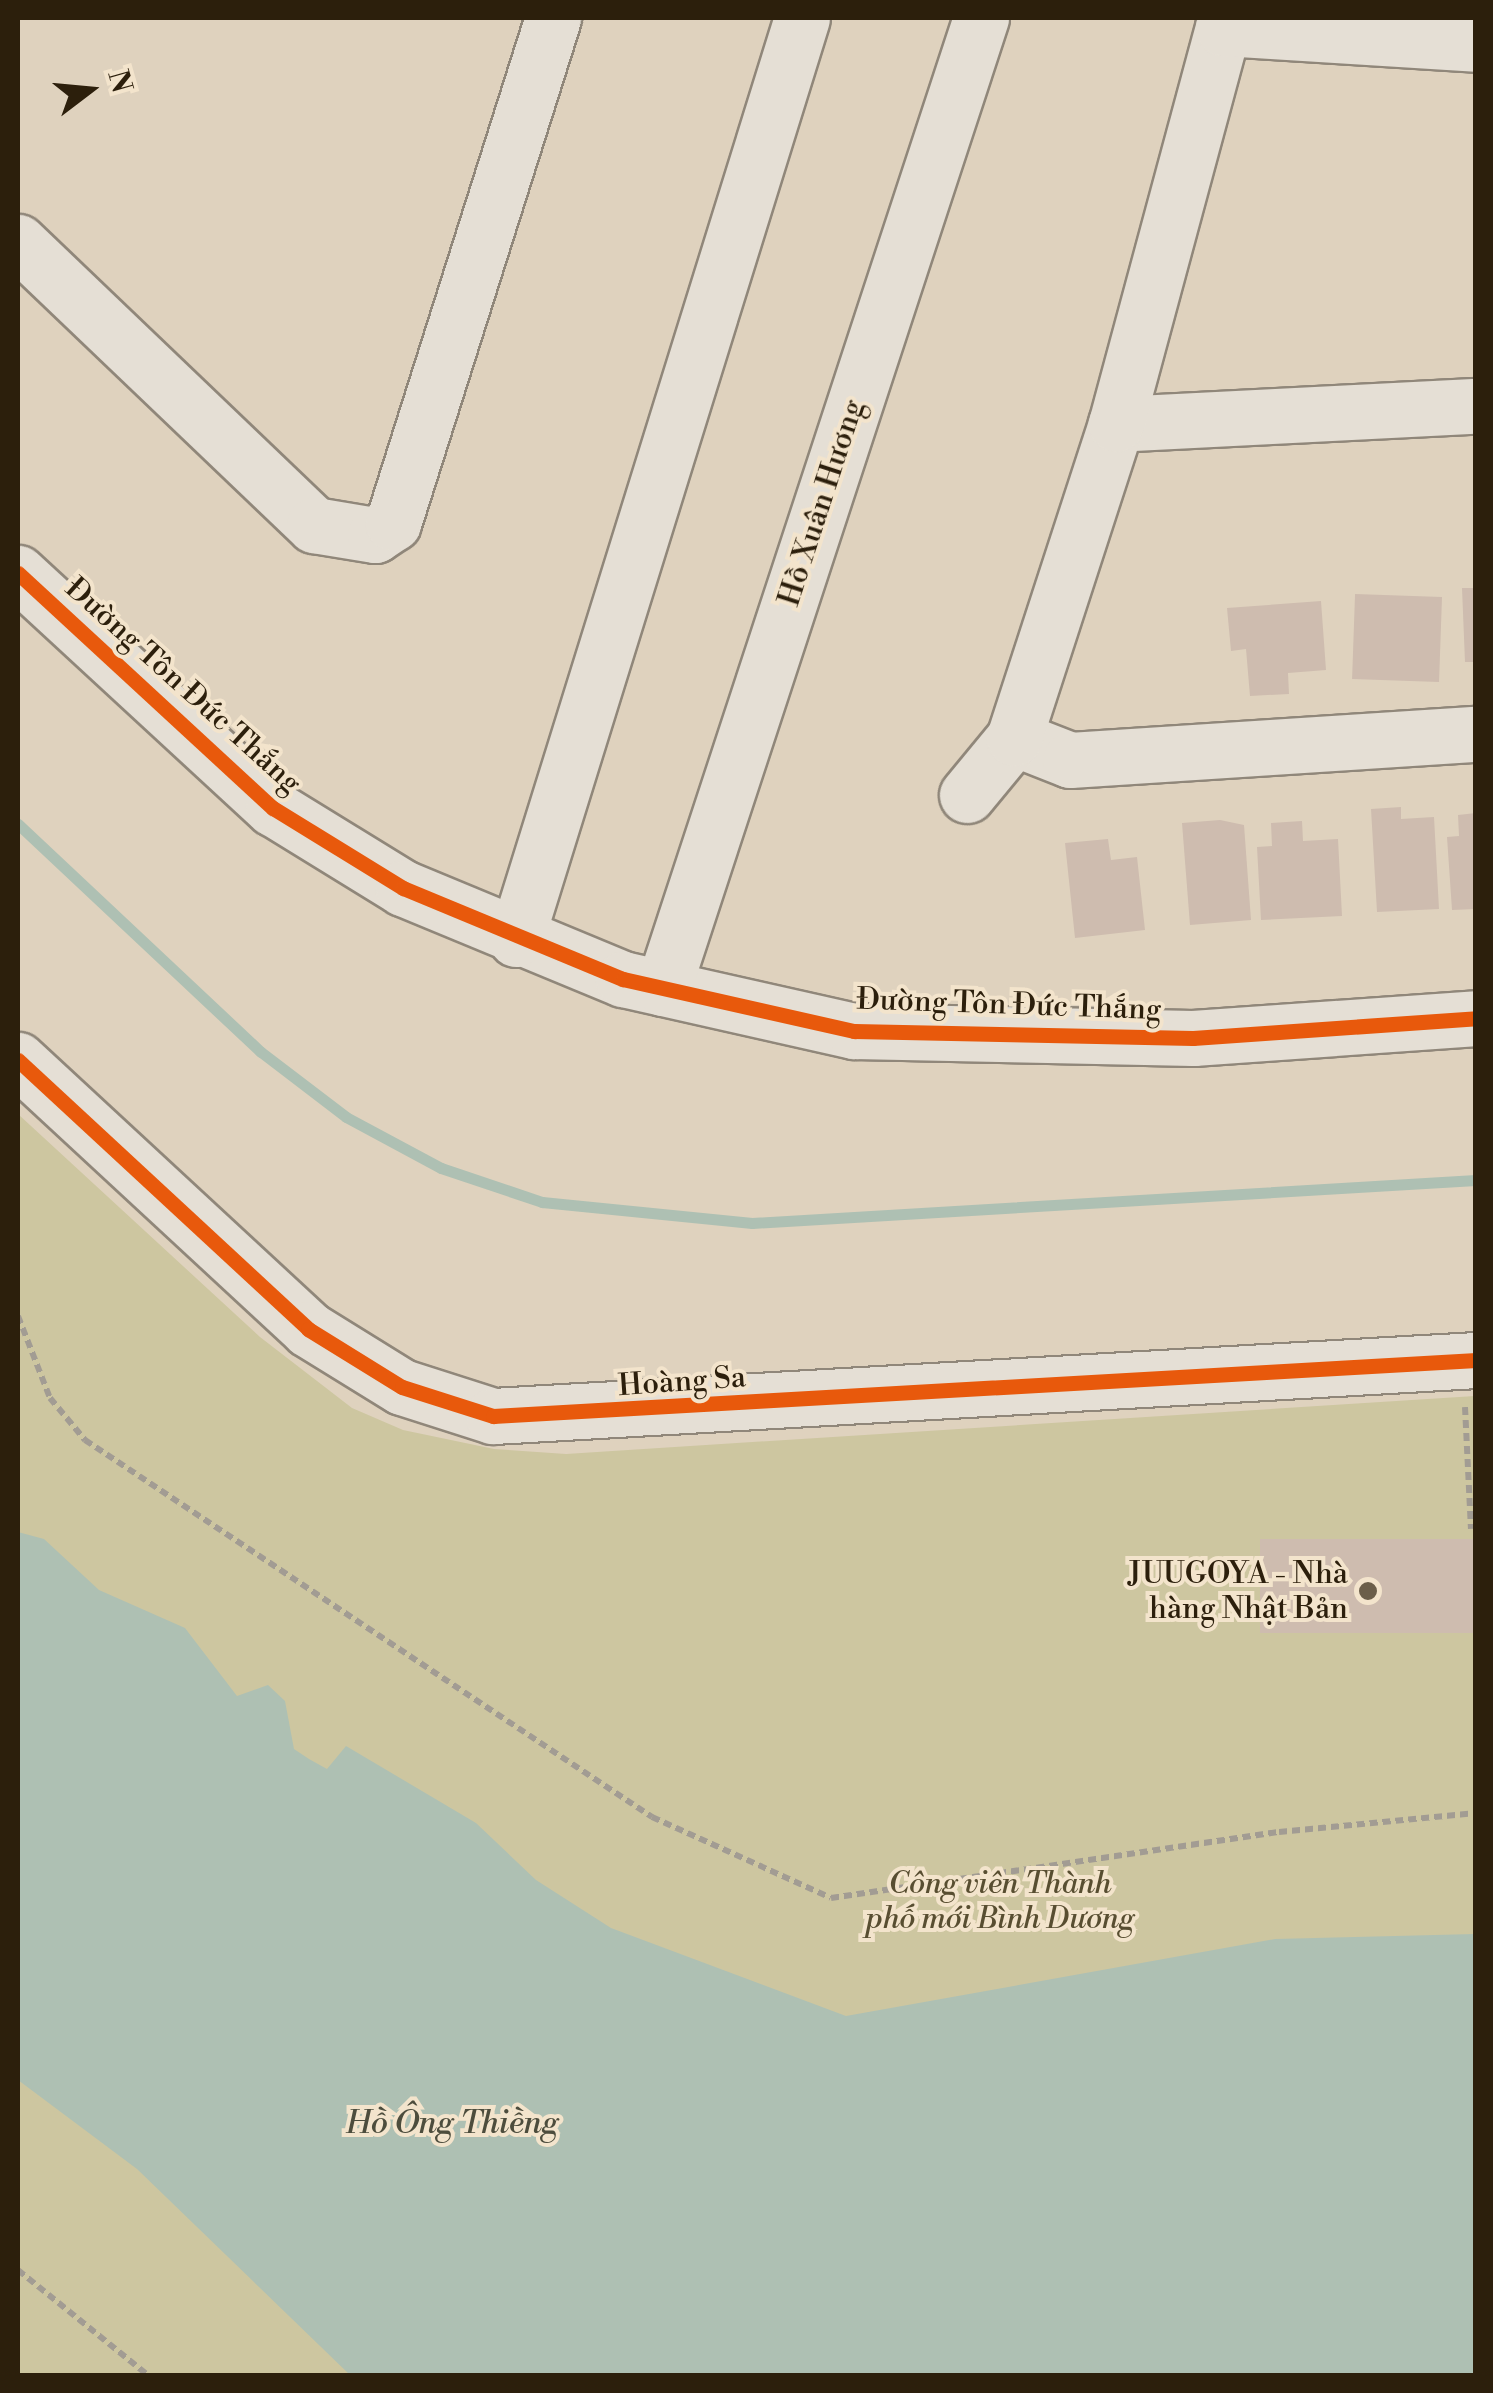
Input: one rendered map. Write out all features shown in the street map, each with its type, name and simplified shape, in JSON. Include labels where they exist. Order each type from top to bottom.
[{"type":"street","points":[[18,242],[314,525],[374,534],[393,522],[553,18]]},
{"type":"street","points":[[516,940],[802,18]]},
{"type":"street","name":"Hồ Xuân Hương","points":[[664,988],[981,18]]},
{"type":"street","points":[[966,795],[1014,738],[1116,424],[1223,28],[1476,44]]},
{"type":"street","points":[[1116,424],[1476,406]]},
{"type":"street","name":"Đường Tôn Đức Thắng","points":[[18,573],[273,808],[403,888],[516,940],[664,988],[854,1030],[1192,1038],[1476,1018]]},
{"type":"street","points":[[1014,738],[1070,760],[1476,734]]},
{"type":"street","name":"Hoàng Sa","points":[[18,1060],[308,1328],[402,1387],[493,1416],[1469,1360]]},
{"type":"path","points":[[18,1316],[50,1398],[85,1440],[652,1818],[831,1898],[1476,1813]]},
{"type":"path","points":[[1469,1360],[1471,1530]]},
{"type":"path","points":[[18,2270],[149,2376]]},
{"type":"green space","name":"Công viên Thành phố mới Bình Dương","points":[[18,1114],[260,1337],[352,1408],[403,1430],[494,1449],[566,1454],[1475,1396],[1475,2375],[18,2375]]},
{"type":"water","name":"Hồ Ông Thiềng","points":[[18,1532],[44,1539],[99,1590],[185,1628],[237,1696],[268,1685],[285,1701],[294,1749],[309,1759],[327,1769],[346,1746],[476,1823],[536,1880],[611,1928],[846,2016],[1275,1939],[1475,1934],[1475,2375],[350,2375],[137,2169],[18,2080]]},
{"type":"building","points":[[1462,588],[1476,588],[1476,662],[1465,662]]},
{"type":"building","points":[[1355,594],[1442,597],[1439,682],[1352,679]]},
{"type":"building","points":[[1321,601],[1326,670],[1288,673],[1289,694],[1250,696],[1246,649],[1231,651],[1227,608]]},
{"type":"building","points":[[1401,807],[1401,819],[1434,817],[1439,909],[1377,912],[1371,809]]},
{"type":"building","points":[[1476,813],[1476,909],[1452,910],[1447,837],[1459,836],[1458,815]]},
{"type":"building","points":[[1220,820],[1244,825],[1251,920],[1190,925],[1182,823]]},
{"type":"building","points":[[1302,821],[1303,841],[1338,839],[1342,916],[1261,920],[1257,847],[1272,846],[1271,823]]},
{"type":"building","points":[[1108,839],[1111,860],[1137,857],[1145,930],[1075,938],[1065,843]]},
{"type":"building","name":"JUUGOYA - Nhà hàng Nhật Bản","points":[[1260,1539],[1476,1539],[1476,1633],[1260,1633]]},
{"type":"waterway","points":[[18,824],[261,1052],[346,1117],[441,1168],[542,1202],[752,1223],[1476,1180]]},
{"type":"cycle path","points":[[18,573],[273,808],[403,888],[623,979],[854,1031],[1193,1038],[1476,1018]]},
{"type":"cycle path","points":[[18,1060],[308,1329],[402,1387],[493,1416],[1476,1360]]},
{"type":"place","name":"JUUGOYA - Nhà hàng Nhật Bản","points":[[1368,1591]]}]
